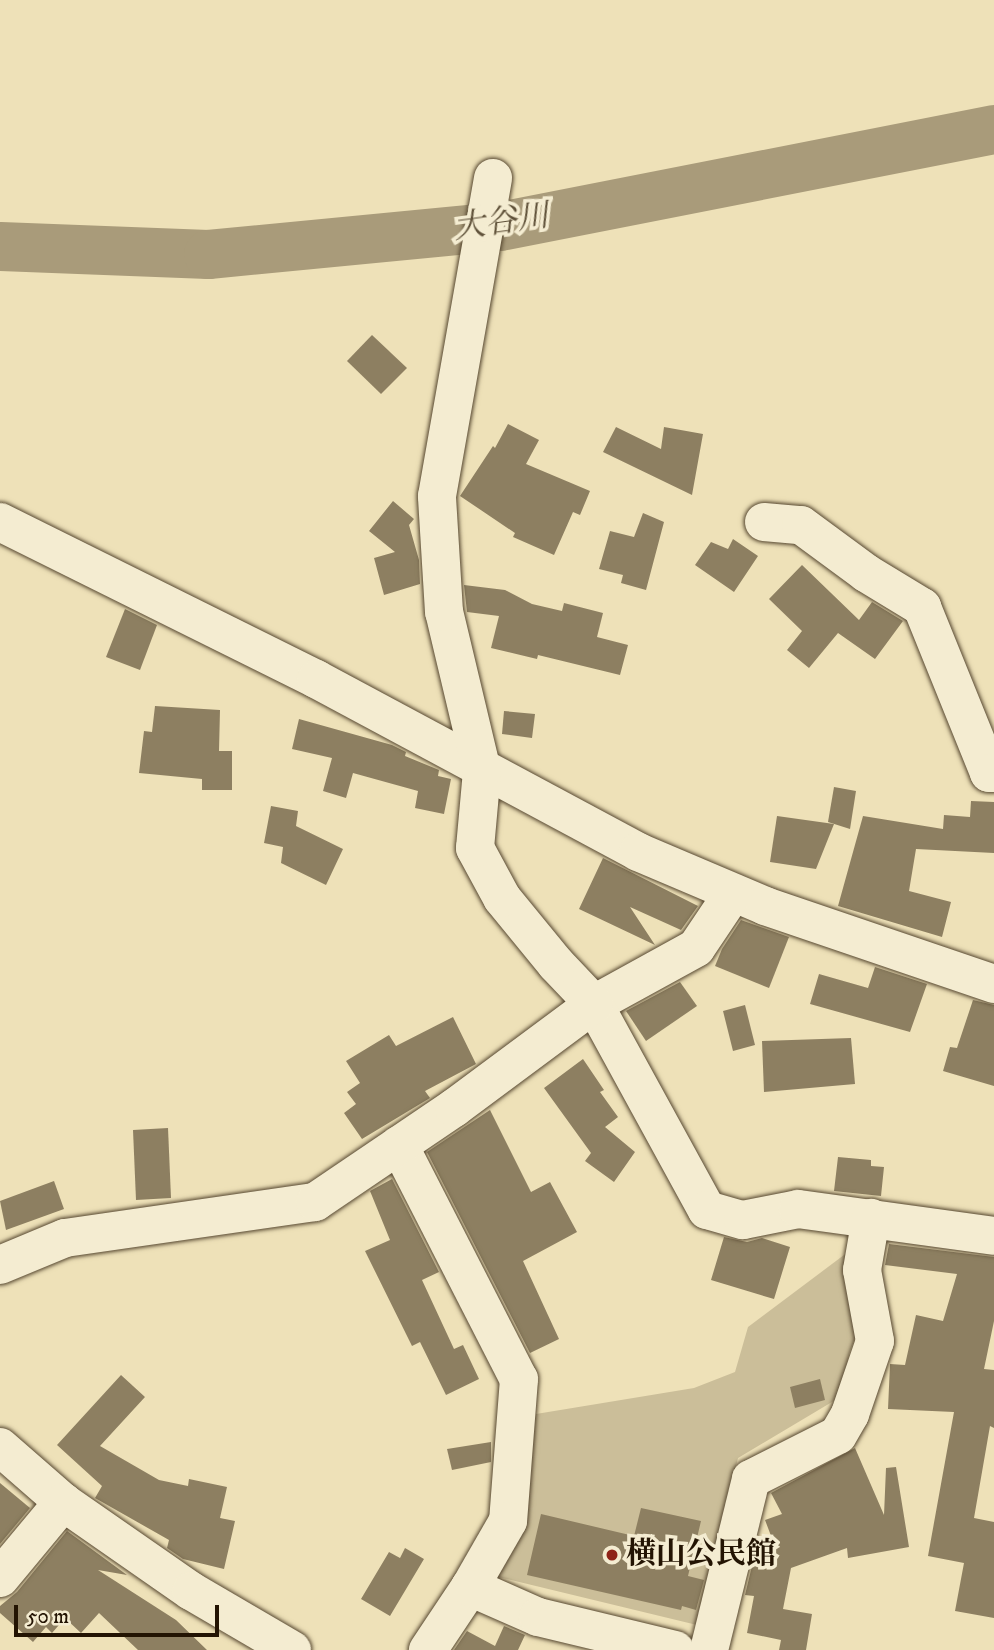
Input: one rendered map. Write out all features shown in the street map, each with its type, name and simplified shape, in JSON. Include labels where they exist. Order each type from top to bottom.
[{"type":"street","points":[[492,185],[437,496],[444,612],[482,771],[475,849],[502,898],[556,964],[594,1004],[707,1210],[743,1220],[798,1209],[994,1236]]},
{"type":"street","points":[[0,522],[316,679],[482,771],[638,852],[733,893],[994,984]]},
{"type":"street","points":[[764,522],[802,525],[866,573],[922,607],[989,774],[994,774]]},
{"type":"street","points":[[0,1265],[65,1238],[315,1202],[399,1145],[594,1004],[696,948],[733,893]]},
{"type":"street","points":[[399,1145],[519,1379],[508,1521],[470,1587],[428,1650]]},
{"type":"street","points":[[709,1650],[751,1479],[838,1435],[850,1414],[875,1341],[862,1270],[871,1217]]},
{"type":"street","points":[[0,1447],[63,1502],[191,1591],[292,1650]]},
{"type":"street","points":[[0,1578],[63,1502]]},
{"type":"street","points":[[470,1587],[538,1617],[675,1650]]},
{"type":"shaded area","points":[[848,1252],[860,1325],[849,1354],[842,1396],[738,1458],[697,1625],[490,1575],[536,1414],[694,1388],[735,1372],[748,1327]]},
{"type":"building","points":[[372,335],[407,368],[381,394],[347,361]]},
{"type":"building","points":[[508,424],[539,440],[526,464],[590,491],[580,515],[573,512],[554,555],[513,537],[515,533],[460,496],[493,446],[495,448]]},
{"type":"building","points":[[616,427],[661,449],[664,427],[703,434],[692,495],[603,452]]},
{"type":"building","points":[[393,501],[414,519],[409,525],[419,560],[420,584],[384,595],[374,558],[395,552],[369,531]]},
{"type":"building","points":[[643,513],[664,522],[646,590],[621,583],[623,575],[599,569],[610,531],[634,537]]},
{"type":"building","points":[[733,539],[758,556],[734,592],[695,565],[711,542],[728,549]]},
{"type":"building","points":[[802,565],[859,620],[872,602],[903,621],[875,659],[838,633],[809,668],[787,650],[802,631],[769,599]]},
{"type":"building","points":[[464,585],[505,590],[532,604],[562,611],[564,603],[603,613],[597,637],[628,645],[620,675],[538,655],[537,659],[491,648],[499,616],[467,612]]},
{"type":"building","points":[[125,609],[157,625],[140,670],[106,657]]},
{"type":"building","points":[[155,706],[220,710],[219,751],[232,751],[232,790],[202,790],[202,779],[139,773],[144,731],[152,732]]},
{"type":"building","points":[[504,711],[535,714],[532,738],[502,734]]},
{"type":"building","points":[[299,719],[392,745],[406,752],[405,756],[439,770],[438,776],[451,779],[444,814],[415,808],[418,791],[353,773],[346,798],[323,791],[332,758],[292,749]]},
{"type":"building","points":[[834,787],[856,791],[850,829],[828,822]]},
{"type":"building","points":[[971,801],[994,802],[994,853],[916,849],[909,891],[951,902],[942,937],[838,906],[863,816],[943,829],[944,815],[970,817]]},
{"type":"building","points":[[271,806],[298,811],[296,826],[343,849],[326,885],[281,863],[283,847],[264,843]]},
{"type":"building","points":[[777,816],[834,824],[816,869],[770,862]]},
{"type":"building","points":[[603,858],[698,906],[681,930],[630,907],[655,945],[579,909]]},
{"type":"building","points":[[741,920],[789,937],[769,988],[715,966],[722,949]]},
{"type":"building","points":[[875,967],[927,984],[910,1032],[810,1004],[819,974],[868,988]]},
{"type":"building","points":[[680,982],[697,1006],[646,1041],[626,1011]]},
{"type":"building","points":[[973,1000],[994,1005],[994,1086],[943,1071],[950,1047],[957,1048]]},
{"type":"building","points":[[745,1005],[755,1045],[733,1051],[723,1011]]},
{"type":"building","points":[[453,1017],[476,1064],[425,1091],[430,1098],[362,1139],[344,1113],[356,1104],[347,1092],[360,1083],[346,1061],[389,1035],[396,1046]]},
{"type":"building","points":[[851,1038],[855,1084],[764,1092],[762,1041]]},
{"type":"building","points":[[583,1059],[604,1090],[600,1092],[618,1117],[605,1127],[635,1152],[614,1182],[585,1161],[591,1153],[544,1088]]},
{"type":"building","points":[[490,1110],[531,1192],[550,1182],[577,1232],[523,1261],[559,1339],[530,1353],[427,1152]]},
{"type":"building","points":[[168,1128],[171,1198],[136,1200],[133,1130]]},
{"type":"building","points":[[838,1157],[871,1160],[871,1166],[884,1167],[881,1196],[834,1191]]},
{"type":"building","points":[[392,1179],[439,1272],[422,1280],[454,1349],[463,1345],[479,1379],[446,1395],[420,1342],[412,1346],[365,1251],[390,1240],[370,1191]]},
{"type":"building","points":[[54,1181],[64,1209],[6,1230],[0,1201]]},
{"type":"building","points":[[724,1237],[747,1242],[762,1238],[790,1247],[774,1299],[711,1280]]},
{"type":"building","points":[[889,1244],[994,1257],[994,1321],[984,1369],[994,1370],[994,1428],[990,1426],[974,1518],[994,1522],[994,1618],[955,1611],[964,1563],[928,1556],[954,1412],[888,1409],[890,1364],[905,1365],[916,1315],[943,1321],[957,1274],[885,1265]]},
{"type":"building","points":[[121,1375],[145,1397],[100,1446],[159,1480],[188,1486],[189,1479],[227,1487],[220,1518],[235,1521],[224,1569],[183,1559],[167,1548],[169,1540],[95,1498],[102,1486],[57,1445]]},
{"type":"building","points":[[820,1379],[825,1400],[795,1408],[790,1387]]},
{"type":"building","points":[[491,1442],[491,1462],[452,1470],[447,1449]]},
{"type":"building","points":[[855,1448],[884,1515],[886,1468],[896,1467],[909,1547],[848,1558],[847,1548],[791,1568],[783,1609],[812,1614],[806,1650],[779,1650],[781,1640],[747,1633],[754,1596],[745,1595],[757,1545],[776,1549],[765,1520],[782,1514],[771,1493]]},
{"type":"building","points":[[0,1483],[30,1508],[0,1544]]},
{"type":"building","name":"横山公民館","points":[[641,1508],[701,1521],[688,1576],[704,1580],[696,1610],[682,1606],[681,1610],[527,1575],[541,1514],[634,1536]]},
{"type":"building","points":[[67,1531],[127,1575],[98,1570],[176,1620],[207,1650],[138,1650],[99,1613],[81,1633],[65,1618],[52,1633],[46,1627],[33,1642],[0,1613],[0,1606],[17,1592]]},
{"type":"building","points":[[405,1548],[424,1559],[390,1616],[361,1599],[389,1552],[400,1558]]},
{"type":"building","points":[[504,1626],[525,1635],[518,1650],[454,1650],[467,1631],[495,1646]]},
{"type":"waterway","name":"大谷川","points":[[0,246],[208,254],[500,226],[994,129]]},
{"type":"place","name":"横山公民館","points":[[612,1555]]}]
